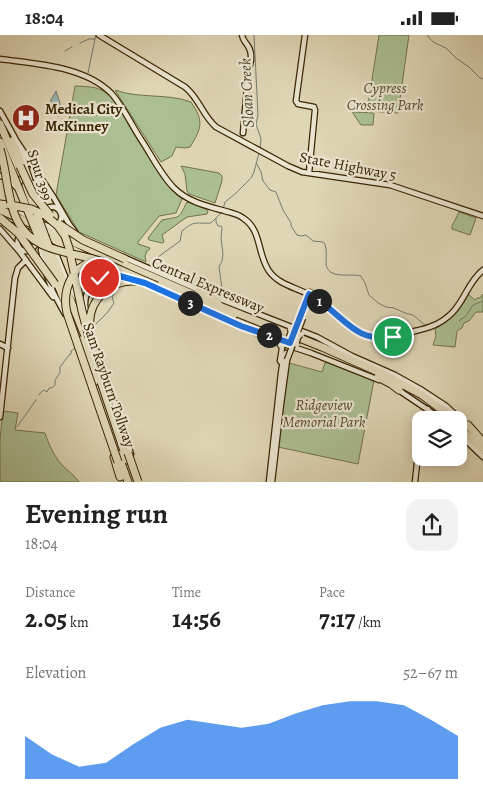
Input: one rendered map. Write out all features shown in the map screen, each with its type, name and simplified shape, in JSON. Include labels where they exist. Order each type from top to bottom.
[{"type":"highway","points":[[0,116],[20,157],[33,198]]},
{"type":"highway","points":[[0,123],[33,198]]},
{"type":"highway","points":[[0,123],[26,180],[46,211],[60,225],[83,240],[206,297],[208,301]]},
{"type":"highway","name":"Sam Rayburn Tollway","points":[[0,142],[3,160],[10,168],[38,241],[126,453]]},
{"type":"highway","points":[[0,149],[10,168]]},
{"type":"highway","points":[[0,149],[14,212],[20,226],[36,242],[47,247],[100,261],[201,305],[254,322]]},
{"type":"highway","name":"Sam Rayburn Tollway","points":[[33,198],[89,347],[103,398]]},
{"type":"highway","points":[[0,204],[38,211],[51,220],[62,232],[70,248],[82,311],[106,390],[103,398],[123,481]]},
{"type":"highway","points":[[0,204],[12,215]]},
{"type":"highway","name":"Central Expressway","points":[[0,210],[254,322],[385,375],[411,389],[444,411]]},
{"type":"highway","name":"Central Expressway","points":[[0,214],[371,372],[408,390],[439,411]]},
{"type":"highway","points":[[0,220],[10,226],[22,238],[55,284],[69,314]]},
{"type":"highway","points":[[53,238],[108,268]]},
{"type":"highway","points":[[93,251],[96,250],[125,259]]},
{"type":"highway","points":[[123,481],[67,313],[65,297],[66,288],[72,277],[86,263],[106,257],[125,259]]},
{"type":"highway","points":[[90,336],[89,322],[91,310],[98,298],[107,289],[117,283],[130,281],[140,281],[157,286]]},
{"type":"highway","points":[[198,290],[252,317],[254,322]]},
{"type":"highway","points":[[346,358],[363,362],[397,376]]},
{"type":"highway","points":[[371,372],[399,390]]},
{"type":"highway","points":[[117,412],[126,453],[138,482]]},
{"type":"highway","points":[[468,425],[483,441]]},
{"type":"highway","points":[[467,431],[483,446]]},
{"type":"highway","points":[[467,439],[483,454]]},
{"type":"main road","name":"State Highway 5","points":[[99,35],[186,87],[196,97],[215,126],[290,167],[309,173],[390,185],[483,216]]},
{"type":"main road","points":[[241,141],[247,74],[250,65],[249,47],[243,40],[242,35]]},
{"type":"main road","points":[[305,35],[296,101],[300,105],[314,107],[315,109],[309,173]]},
{"type":"main road","points":[[0,59],[54,67],[73,72],[85,76],[104,87],[116,99],[165,178],[172,186],[188,199],[243,217],[251,225],[258,238],[262,258],[268,269],[277,279],[319,298],[349,326],[363,334],[382,338],[432,327],[444,320],[457,307],[472,281],[483,271]]},
{"type":"main road","name":"Spur 399","points":[[0,111],[26,165],[33,198]]},
{"type":"main road","points":[[14,137],[60,206],[68,224],[87,240]]},
{"type":"main road","name":"Spur 399","points":[[3,160],[26,209]]},
{"type":"main road","points":[[0,176],[8,177],[16,186]]},
{"type":"main road","points":[[33,198],[34,184],[40,177]]},
{"type":"main road","points":[[0,200],[47,225],[87,240],[125,259],[198,290],[317,337],[337,349]]},
{"type":"main road","points":[[41,217],[45,210],[50,207],[57,208],[61,212],[59,223],[53,226],[47,225]]},
{"type":"main road","points":[[0,220],[278,342],[344,366]]},
{"type":"main road","points":[[0,229],[40,279],[59,306],[69,327]]},
{"type":"main road","points":[[31,232],[19,236],[17,241],[19,248],[29,251],[38,241]]},
{"type":"main road","points":[[38,241],[49,284],[64,312],[123,481]]},
{"type":"main road","points":[[51,247],[88,323]]},
{"type":"main road","points":[[67,281],[81,287],[89,283],[92,278],[92,266],[79,256]]},
{"type":"main road","points":[[0,396],[14,271],[17,265],[25,259]]},
{"type":"main road","points":[[0,417],[4,347],[15,278],[19,267],[25,259]]},
{"type":"main road","points":[[14,271],[15,278]]},
{"type":"main road","points":[[138,482],[85,309],[90,287],[106,276],[116,275],[145,283]]},
{"type":"main road","points":[[271,482],[284,361],[309,293]]},
{"type":"main road","points":[[245,309],[397,376],[440,402],[468,425]]},
{"type":"main road","points":[[241,326],[312,351],[399,390],[431,411]]},
{"type":"main road","points":[[292,343],[288,339],[291,332],[296,331]]},
{"type":"main road","points":[[278,342],[282,348],[280,361],[284,361]]},
{"type":"main road","points":[[415,482],[417,466]]},
{"type":"green space","name":"Cypress Crossing Park","points":[[379,35],[409,35],[398,113],[367,111]]},
{"type":"green space","points":[[75,86],[96,88],[105,92],[114,100],[171,189],[182,199],[176,213],[159,216],[138,242],[138,244],[150,248],[145,256],[146,262],[79,232],[56,195]]},
{"type":"green space","points":[[115,90],[124,93],[182,99],[191,102],[198,114],[200,125],[190,147],[176,147],[172,156],[161,162]]},
{"type":"green space","name":"Cypress Crossing Park","points":[[352,112],[374,113],[373,125],[361,125]]},
{"type":"green space","points":[[181,166],[219,173],[222,176],[215,203],[189,194],[185,174]]},
{"type":"green space","points":[[187,202],[208,210],[207,214],[187,217],[162,235],[164,242],[162,243],[149,240],[148,238],[162,220],[178,216]]},
{"type":"green space","points":[[459,212],[476,218],[470,235],[452,229]]},
{"type":"green space","points":[[468,294],[475,300],[483,294],[483,312],[476,312],[457,331],[455,347],[433,345],[436,336],[435,329],[454,314]]},
{"type":"green space","name":"Ridgeview Memorial Park","points":[[326,360],[374,380],[358,464],[278,447],[289,363],[322,372]]},
{"type":"green space","points":[[3,411],[18,413],[15,430],[45,433],[57,458],[79,482],[0,482],[0,439]]},
{"type":"water","points":[[56,91],[60,103],[60,115],[58,116],[50,112],[51,100]]},
{"type":"waterway","points":[[80,43],[89,39],[95,39],[96,35]]},
{"type":"waterway","name":"Sloan Creek","points":[[254,35],[258,115],[256,124],[261,139],[260,149]]},
{"type":"waterway","points":[[427,35],[433,42],[446,48],[483,79]]},
{"type":"waterway","points":[[88,73],[95,39]]},
{"type":"waterway","points":[[65,51],[72,47]]},
{"type":"waterway","name":"Sloan Creek","points":[[251,178],[259,153]]},
{"type":"waterway","points":[[257,164],[263,181],[270,190],[276,192],[283,210],[297,235],[306,235],[313,241],[325,244],[326,264],[331,272],[341,275],[361,276],[369,295],[378,303],[413,315],[426,326]]},
{"type":"waterway","name":"Sloan Creek","points":[[223,209],[225,202],[250,179]]},
{"type":"waterway","name":"Sloan Creek","points":[[151,266],[158,257],[180,241],[182,231],[195,223],[211,223],[222,212]]},
{"type":"waterway","points":[[216,219],[218,226],[222,227],[223,254],[219,267],[223,295]]},
{"type":"waterway","name":"Sloan Creek","points":[[94,326],[114,303],[112,297],[117,287]]},
{"type":"waterway","points":[[459,321],[466,316],[473,305],[483,301]]},
{"type":"waterway","name":"Sloan Creek","points":[[39,395],[42,391],[47,392],[49,388],[55,385],[55,380],[60,373],[60,367],[75,348]]},
{"type":"waterway","name":"Sloan Creek","points":[[17,427],[36,400]]},
{"type":"place","name":"Medical City McKinney","points":[[26,118]]},
{"type":"route","points":[[100,278],[119,275],[145,283],[241,326],[290,343],[309,294],[330,308],[357,332],[372,337],[393,337]]}]
